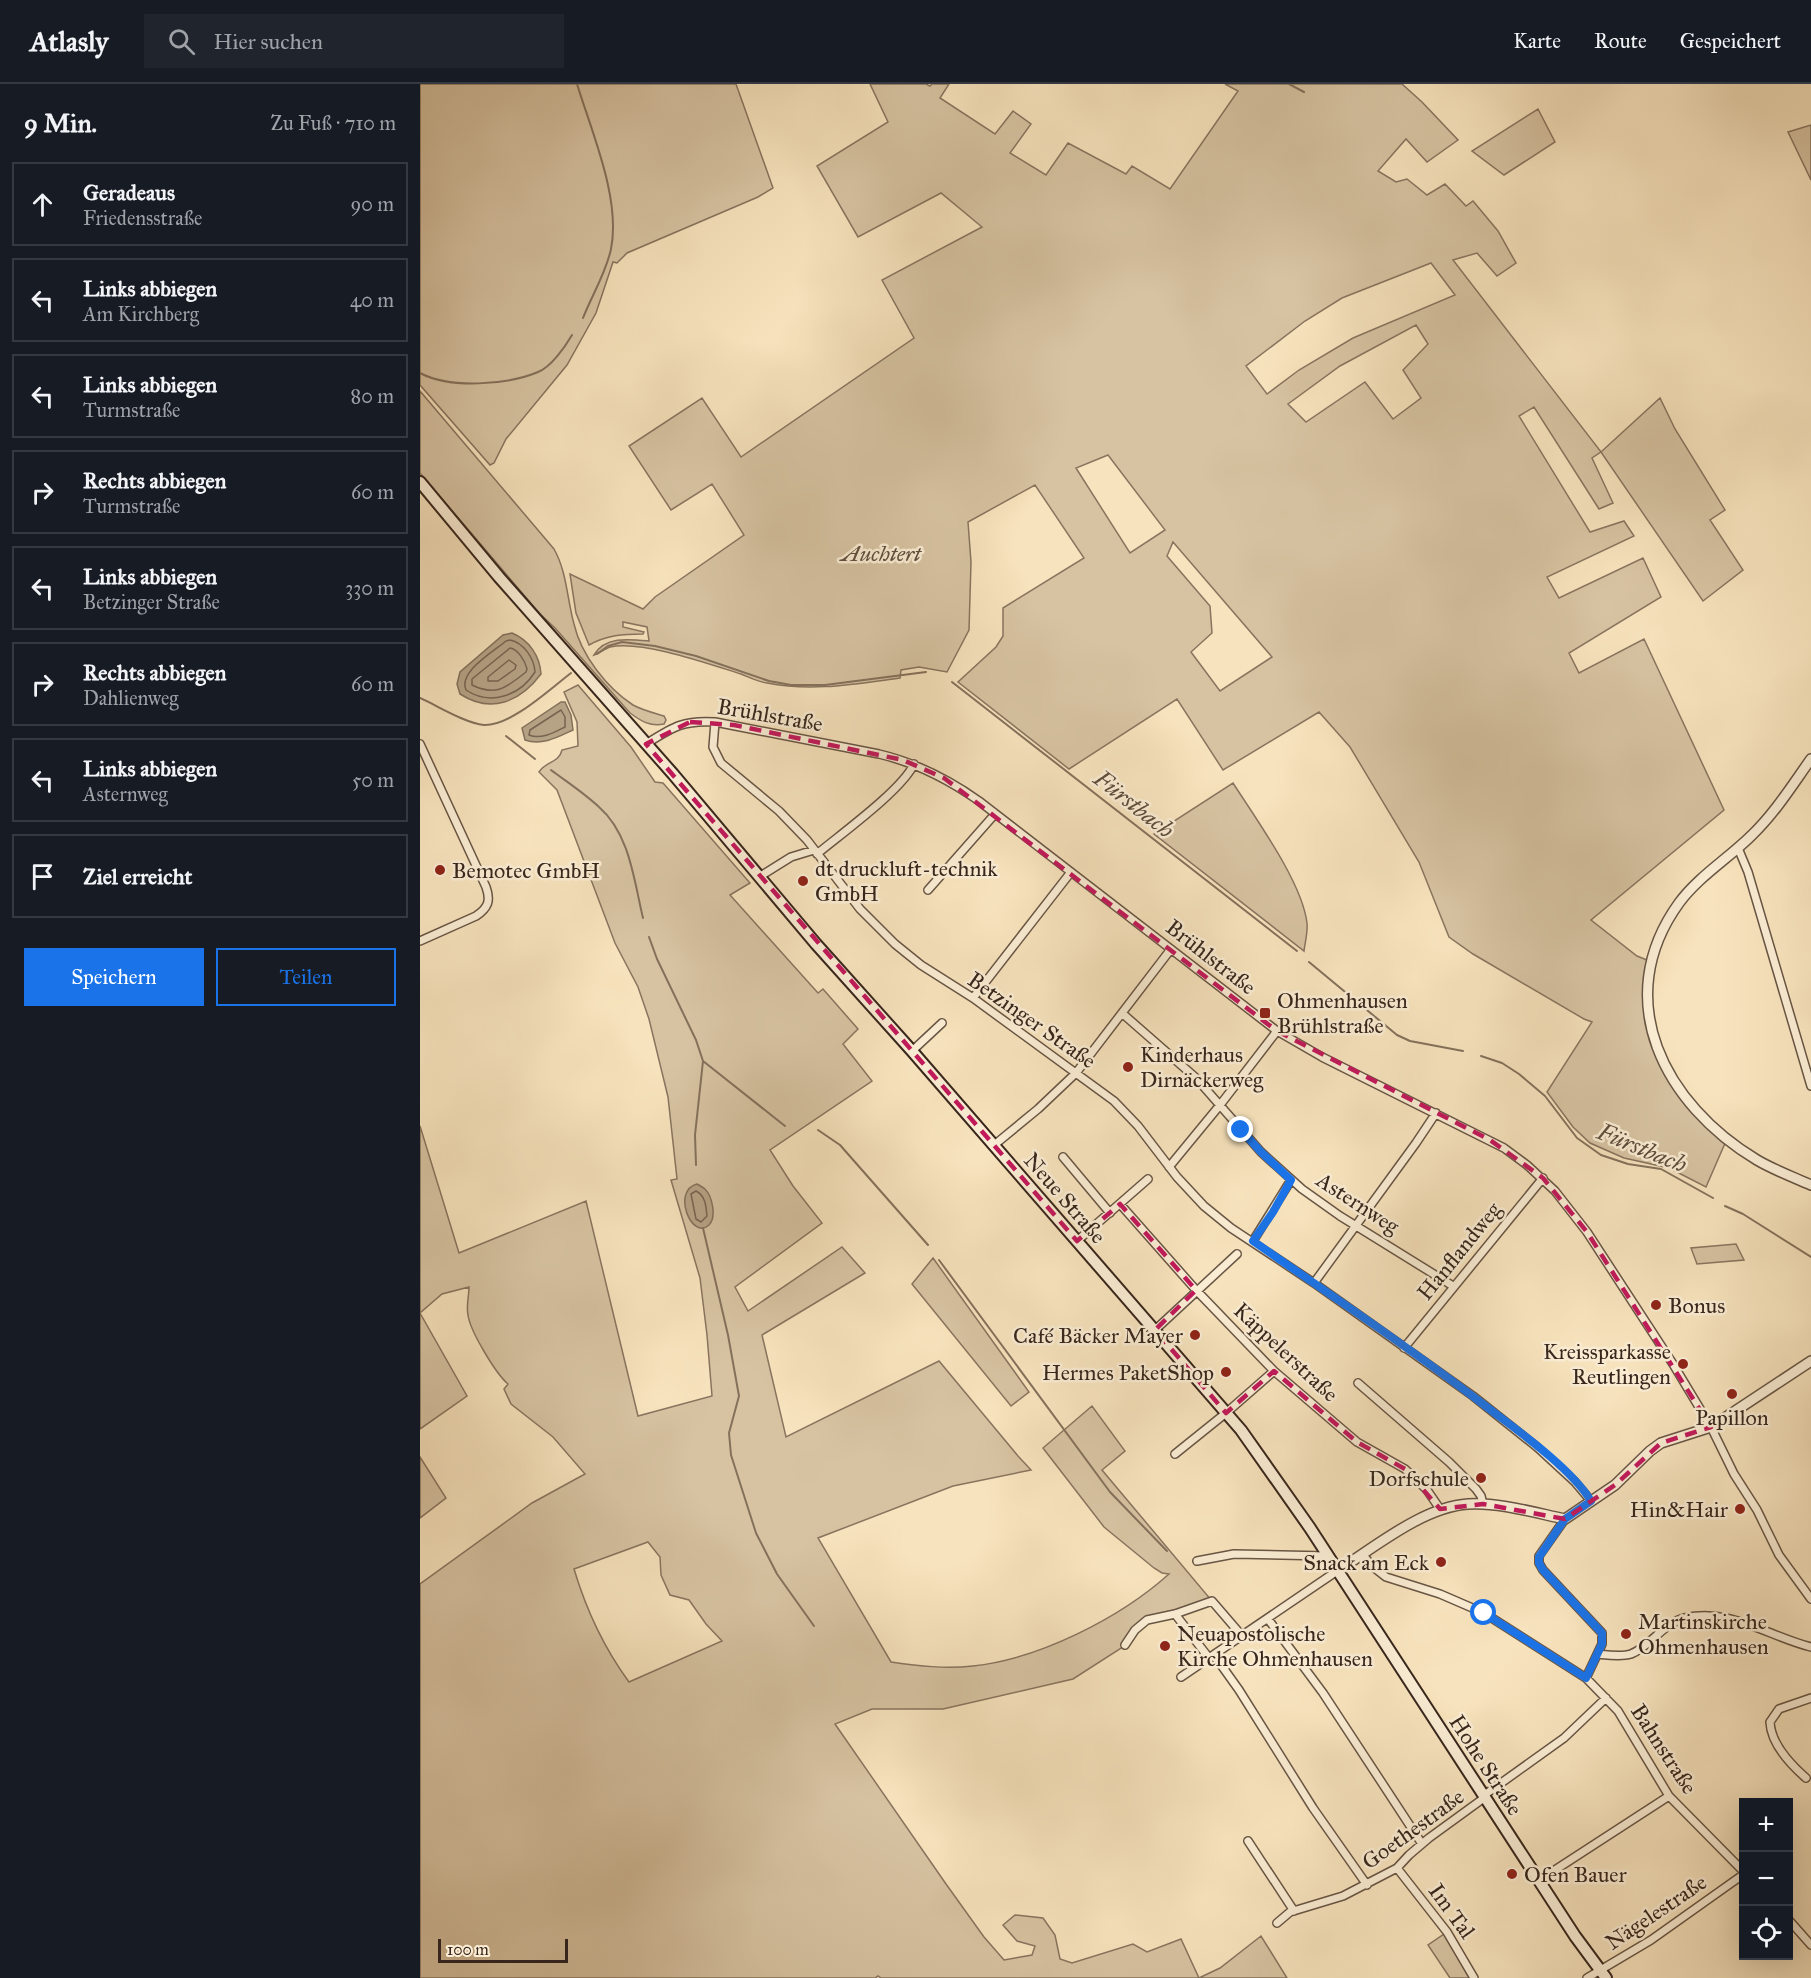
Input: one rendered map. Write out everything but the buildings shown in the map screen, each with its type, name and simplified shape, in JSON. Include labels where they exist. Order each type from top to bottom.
[{"type":"main road","name":"Neue Straße","points":[[420,482],[499,577],[1226,1413],[1262,1459],[1337,1572]]},
{"type":"main road","name":"Hohe Straße","points":[[1337,1572],[1538,1881],[1603,1975]]},
{"type":"street","name":"Brühlstraße","points":[[646,744],[681,724],[715,722],[872,752],[914,764],[954,784],[995,814],[1277,1031],[1322,1057],[1504,1148],[1543,1178],[1587,1232],[1712,1427],[1734,1474],[1757,1510],[1775,1549],[1795,1580],[1811,1599]]},
{"type":"street","name":"Betzinger Straße","points":[[715,722],[712,740],[716,756],[721,763],[779,811],[815,852],[850,898],[882,932],[921,965],[973,998],[1120,1107],[1204,1206],[1231,1228],[1314,1283],[1519,1431],[1575,1482],[1591,1501]]},
{"type":"street","points":[[420,744],[486,887],[489,901],[484,910],[476,916],[420,941]]},
{"type":"street","points":[[1811,759],[1770,815],[1738,848],[1685,896],[1665,926],[1654,954],[1648,981],[1651,1031],[1661,1060],[1687,1101],[1727,1138],[1757,1160],[1811,1185]]},
{"type":"street","points":[[759,877],[791,857],[815,852],[897,786],[910,773],[914,764]]},
{"type":"street","points":[[928,890],[995,814]]},
{"type":"street","points":[[1738,848],[1748,872],[1811,1086]]},
{"type":"street","points":[[973,998],[1071,872]]},
{"type":"street","points":[[993,1146],[1038,1109],[1076,1073],[1171,950]]},
{"type":"street","name":"Asternweg","points":[[1123,1014],[1171,1054],[1221,1105],[1256,1147],[1291,1180],[1327,1208],[1453,1286]]},
{"type":"street","points":[[912,1051],[942,1023]]},
{"type":"street","points":[[1169,1167],[1221,1105],[1277,1031]]},
{"type":"street","points":[[1314,1283],[1436,1113]]},
{"type":"street","points":[[1063,1157],[1110,1213]]},
{"type":"street","name":"Hanflandweg","points":[[1404,1348],[1543,1178]]},
{"type":"street","points":[[1077,1241],[1148,1179]]},
{"type":"street","points":[[1253,1241],[1291,1180]]},
{"type":"street","name":"Käppelerstraße","points":[[1120,1204],[1196,1290],[1274,1371],[1357,1442],[1405,1469],[1426,1490],[1440,1509]]},
{"type":"street","points":[[1155,1330],[1237,1254]]},
{"type":"street","points":[[1586,1678],[1602,1644],[1602,1633],[1539,1563],[1539,1557],[1565,1519],[1623,1478],[1661,1443],[1712,1427],[1811,1361]]},
{"type":"street","points":[[1175,1454],[1274,1371]]},
{"type":"street","points":[[1358,1383],[1449,1462],[1479,1492],[1483,1504]]},
{"type":"street","points":[[1181,1677],[1408,1525],[1440,1509],[1483,1504],[1565,1519]]},
{"type":"street","points":[[1197,1561],[1234,1554],[1327,1556]]},
{"type":"street","name":"Bahnstraße","points":[[1363,1555],[1371,1566],[1386,1576],[1460,1602],[1484,1613],[1586,1678],[1624,1720],[1669,1796],[1739,1869]]},
{"type":"street","points":[[1125,1645],[1135,1630],[1147,1620],[1175,1614],[1212,1601],[1243,1636]]},
{"type":"street","points":[[1175,1614],[1239,1690],[1367,1885]]},
{"type":"street","points":[[1598,1654],[1631,1653],[1674,1623],[1686,1618],[1701,1616],[1721,1617],[1811,1647]]},
{"type":"street","points":[[1268,1619],[1286,1646],[1309,1673],[1422,1844]]},
{"type":"street","name":"Goethestraße","points":[[1277,1923],[1294,1911],[1333,1900],[1397,1868],[1422,1844],[1564,1738],[1606,1698]]},
{"type":"street","points":[[1806,1778],[1781,1751],[1770,1722],[1779,1709],[1811,1698]]},
{"type":"street","points":[[1538,1881],[1669,1796]]},
{"type":"street","points":[[1248,1841],[1294,1911]]},
{"type":"street","name":"Im Tal","points":[[1397,1868],[1447,1932],[1474,1978]]},
{"type":"street","name":"Nägelestraße","points":[[1587,1978],[1603,1975],[1739,1876]]},
{"type":"street","points":[[1793,1925],[1811,1945]]},
{"type":"highlighted area","points":[[690,722],[734,725],[903,760],[944,778],[1277,1031],[1490,1140],[1543,1178],[1587,1232],[1711,1427],[1661,1443],[1615,1485],[1565,1519],[1483,1504],[1440,1509],[1405,1469],[1357,1442],[1274,1371],[1226,1413],[1155,1330],[1196,1290],[1120,1204],[1077,1241],[646,744]]},
{"type":"green space","points":[[420,84],[736,84],[773,188],[758,197],[627,253],[617,263],[613,262],[596,313],[567,365],[506,439],[494,463],[490,465],[420,385]]},
{"type":"green space","name":"Auchtert","points":[[870,84],[926,84],[930,86],[949,84],[940,98],[995,134],[1013,111],[1031,124],[1010,153],[1046,175],[1068,143],[1126,174],[1132,166],[1170,189],[1238,91],[1225,84],[1402,84],[1458,140],[1427,162],[1406,139],[1378,171],[1396,182],[1407,179],[1427,195],[1445,184],[1466,206],[1473,201],[1498,231],[1516,263],[1497,276],[1477,253],[1453,260],[1601,452],[1592,458],[1613,503],[1599,509],[1534,407],[1519,416],[1590,532],[1624,521],[1634,536],[1547,577],[1559,598],[1643,558],[1661,597],[1569,653],[1579,673],[1644,639],[1724,810],[1591,920],[1637,956],[1647,960],[1644,989],[1645,1015],[1650,1040],[1659,1062],[1671,1083],[1687,1103],[1726,1141],[1706,1187],[1669,1168],[1624,1158],[1590,1143],[1573,1127],[1547,1092],[1592,1022],[1473,954],[1449,937],[1419,862],[1350,747],[1319,712],[1223,770],[1177,699],[1069,769],[958,682],[996,647],[1003,636],[1003,608],[1084,558],[1035,485],[968,522],[971,562],[969,630],[947,672],[919,667],[901,670],[900,678],[834,686],[800,687],[757,681],[694,659],[639,647],[610,647],[594,655],[604,645],[618,640],[649,641],[647,627],[623,622],[623,627],[644,632],[643,634],[615,636],[589,645],[576,613],[570,574],[643,609],[655,597],[744,535],[712,484],[671,510],[629,446],[702,398],[741,457],[914,338],[882,280],[982,227],[941,193],[858,237],[817,166],[888,122]],"holes":[[[1431,263],[1455,295],[1353,338],[1299,370],[1267,394],[1246,366],[1305,321],[1342,298]],[[1416,325],[1428,344],[1403,370],[1421,398],[1393,419],[1365,382],[1306,422],[1288,404],[1340,366]],[[1108,455],[1165,530],[1130,553],[1076,468]],[[1173,542],[1272,657],[1220,691],[1191,652],[1212,633],[1210,606],[1167,556]]]},
{"type":"green space","points":[[1538,109],[1555,142],[1504,175],[1472,151]]},
{"type":"green space","points":[[1811,125],[1811,180],[1788,132]]},
{"type":"green space","points":[[420,391],[554,549],[564,576],[577,636],[596,670],[614,690],[633,705],[664,716],[666,720],[664,724],[646,723],[630,713],[540,614],[420,473]]},
{"type":"green space","points":[[1660,398],[1675,429],[1725,510],[1710,520],[1743,570],[1703,601],[1601,452]]},
{"type":"green space","points":[[578,685],[631,747],[655,782],[663,783],[750,883],[730,895],[818,993],[823,989],[858,1029],[843,1044],[872,1081],[770,1150],[793,1186],[822,1223],[735,1287],[748,1311],[842,1247],[865,1273],[762,1335],[786,1437],[939,1361],[1031,1470],[953,1486],[818,1538],[891,1662],[932,1667],[963,1667],[1025,1655],[1103,1621],[1169,1574],[1154,1568],[1104,1527],[1043,1448],[1092,1406],[1125,1451],[1102,1470],[1212,1601],[1147,1620],[1123,1647],[1073,1679],[943,1709],[872,1709],[835,1724],[946,1884],[984,1937],[1004,1960],[1032,1955],[1035,1946],[1017,1941],[1003,1925],[1015,1915],[1043,1918],[1055,1935],[1060,1959],[1072,1963],[1133,1944],[1147,1952],[1181,1939],[1199,1978],[881,1978],[878,1976],[875,1978],[420,1978],[420,1584],[532,1503],[585,1474],[553,1437],[511,1404],[504,1389],[508,1384],[484,1352],[473,1331],[467,1308],[469,1287],[442,1294],[420,1313],[420,1126],[459,1253],[586,1201],[638,1416],[712,1396],[700,1278],[671,1180],[677,1179],[668,1097],[649,1019],[638,987],[615,943],[557,790],[539,772],[555,760],[562,750],[578,746],[577,722],[564,692]],"holes":[[[648,1542],[660,1557],[661,1575],[670,1595],[689,1600],[706,1624],[722,1641],[629,1682],[597,1628],[574,1569]]]},
{"type":"green space","points":[[1233,783],[1277,851],[1297,889],[1307,923],[1304,951],[1154,834]]},
{"type":"green space","points":[[1736,1244],[1744,1260],[1697,1264],[1691,1248]]},
{"type":"green space","points":[[933,1258],[1029,1392],[1011,1406],[912,1284]]},
{"type":"green space","points":[[420,1313],[467,1396],[420,1429]]},
{"type":"green space","points":[[420,1457],[446,1498],[420,1518]]},
{"type":"green space","points":[[1447,1932],[1474,1978],[1450,1978],[1428,1945]]},
{"type":"green space","points":[[1261,1936],[1287,1978],[1199,1978],[1220,1968]]},
{"type":"water","points":[[512,633],[524,640],[536,655],[541,674],[533,684],[514,698],[494,704],[472,700],[460,694],[457,684],[460,672],[503,635]]},
{"type":"water","points":[[561,702],[565,702],[571,715],[573,730],[544,741],[525,740],[522,728]]},
{"type":"water","points":[[697,1184],[708,1192],[713,1207],[713,1217],[709,1225],[703,1228],[691,1221],[685,1204],[689,1188]]},
{"type":"waterway","points":[[577,84],[609,188],[613,230],[606,267],[583,318]]},
{"type":"waterway","points":[[1289,84],[1304,92]]},
{"type":"waterway","points":[[420,373],[432,378],[462,383],[511,380],[538,372],[548,366],[562,351],[572,335]]},
{"type":"waterway","name":"Fürstbach","points":[[597,654],[608,646],[622,642],[655,646],[696,656],[769,681],[791,685],[825,685],[926,672]]},
{"type":"waterway","name":"Fürstbach","points":[[420,698],[477,724],[495,724],[530,705],[571,673]]},
{"type":"waterway","name":"Fürstbach","points":[[952,682],[1297,951]]},
{"type":"waterway","points":[[506,736],[535,759]]},
{"type":"waterway","points":[[551,770],[599,807],[618,831],[629,859],[643,918]]},
{"type":"waterway","points":[[649,937],[657,959],[696,1040],[703,1061],[695,1135],[696,1165]]},
{"type":"waterway","name":"Fürstbach","points":[[1309,962],[1397,1035],[1410,1041],[1463,1051]]},
{"type":"waterway","name":"Fürstbach","points":[[1481,1056],[1502,1063],[1519,1074],[1545,1096],[1577,1138],[1601,1155],[1628,1164],[1661,1169],[1713,1198]]},
{"type":"waterway","points":[[703,1061],[785,1126]]},
{"type":"waterway","points":[[818,1130],[840,1145],[928,1245]]},
{"type":"waterway","name":"Fürstbach","points":[[1725,1206],[1743,1214],[1811,1257]]},
{"type":"waterway","points":[[703,1228],[728,1335],[739,1396],[729,1433],[731,1455],[756,1533],[777,1574],[814,1626]]},
{"type":"waterway","points":[[939,1260],[1110,1492],[1167,1551]]},
{"type":"place","name":"Bemotec GmbH","points":[[440,870]]},
{"type":"place","name":"dt druckluft-technik GmbH","points":[[803,881]]},
{"type":"place","name":"Ohmenhausen Brühlstraße","points":[[1265,1013]]},
{"type":"place","name":"Kinderhaus Dirnäckerweg","points":[[1128,1067]]},
{"type":"place","name":"Bonus","points":[[1656,1305]]},
{"type":"place","name":"Café Bäcker Mayer","points":[[1195,1335]]},
{"type":"place","name":"Kreissparkasse Reutlingen","points":[[1683,1364]]},
{"type":"place","name":"Hermes PaketShop","points":[[1226,1372]]},
{"type":"place","name":"Papillon","points":[[1732,1394]]},
{"type":"place","name":"Dorfschule","points":[[1481,1478]]},
{"type":"place","name":"Hin&Hair","points":[[1740,1509]]},
{"type":"place","name":"Snack am Eck","points":[[1441,1562]]},
{"type":"place","name":"Martinskirche Ohmenhausen","points":[[1626,1634]]},
{"type":"place","name":"Neuapostolische Kirche Ohmenhausen","points":[[1165,1646]]},
{"type":"place","name":"Ofen Bauer","points":[[1512,1874]]},
{"type":"route","points":[[1241,1130],[1291,1180],[1253,1241],[1519,1431],[1575,1482],[1591,1501],[1565,1519],[1539,1557],[1543,1570],[1602,1633],[1604,1639],[1586,1678],[1484,1613]]}]
